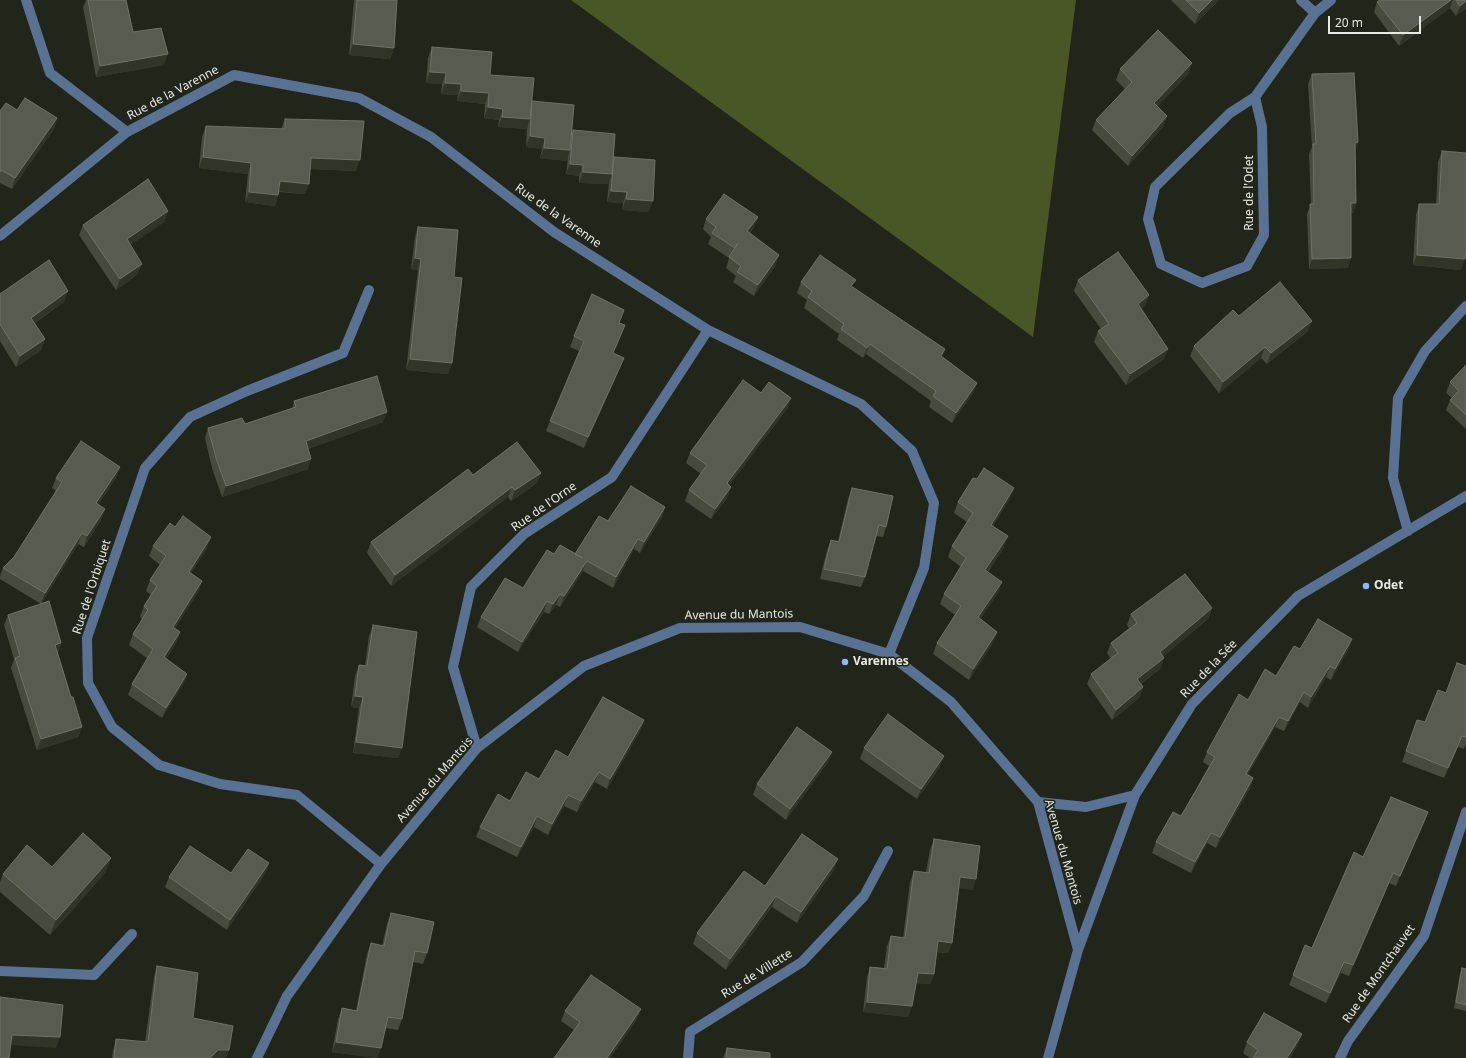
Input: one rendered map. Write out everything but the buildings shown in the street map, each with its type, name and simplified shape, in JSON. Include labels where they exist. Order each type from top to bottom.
[{"type":"street","points":[[26,0],[50,73],[127,132]]},
{"type":"street","points":[[1301,0],[1315,13]]},
{"type":"street","name":"Rue de l'Odet","points":[[1255,96],[1262,127],[1264,235],[1247,266],[1202,283],[1161,264],[1148,219],[1155,187],[1230,113],[1255,96],[1315,13],[1331,0]]},
{"type":"street","name":"Rue de la Varenne","points":[[0,236],[127,132],[234,75],[359,98],[431,137],[554,232],[708,330],[861,404],[912,451],[934,503],[924,568],[889,654]]},
{"type":"street","name":"Rue de l'Orbiquet","points":[[369,290],[343,353],[247,391],[190,417],[145,468],[87,638],[88,683],[112,727],[159,765],[220,784],[297,795],[381,864]]},
{"type":"street","points":[[1408,531],[1393,478],[1398,398],[1425,351],[1466,306]]},
{"type":"street","name":"Rue de l'Orne","points":[[477,748],[453,667],[471,587],[524,534],[612,477],[708,330]]},
{"type":"street","name":"Rue de la Sée","points":[[1078,950],[1135,796],[1192,704],[1298,596],[1466,496]]},
{"type":"street","name":"Avenue du Mantois","points":[[257,1058],[286,996],[381,864],[477,748],[584,666],[680,628],[800,627],[889,654],[951,702],[1038,802],[1078,950]]},
{"type":"street","points":[[1038,802],[1086,806],[1135,796]]},
{"type":"street","name":"Rue de Montchauvet","points":[[1340,1058],[1348,1041],[1424,936],[1466,812]]},
{"type":"street","name":"Rue de Villette","points":[[688,1058],[690,1032],[802,962],[864,896],[888,851]]},
{"type":"street","points":[[0,971],[94,975],[132,934]]},
{"type":"street","points":[[1048,1058],[1078,950]]},
{"type":"green space","points":[[571,0],[1076,0],[1033,337]]},
{"type":"place","name":"Odet","points":[[1366,586]]},
{"type":"place","name":"Varennes","points":[[845,662]]}]
